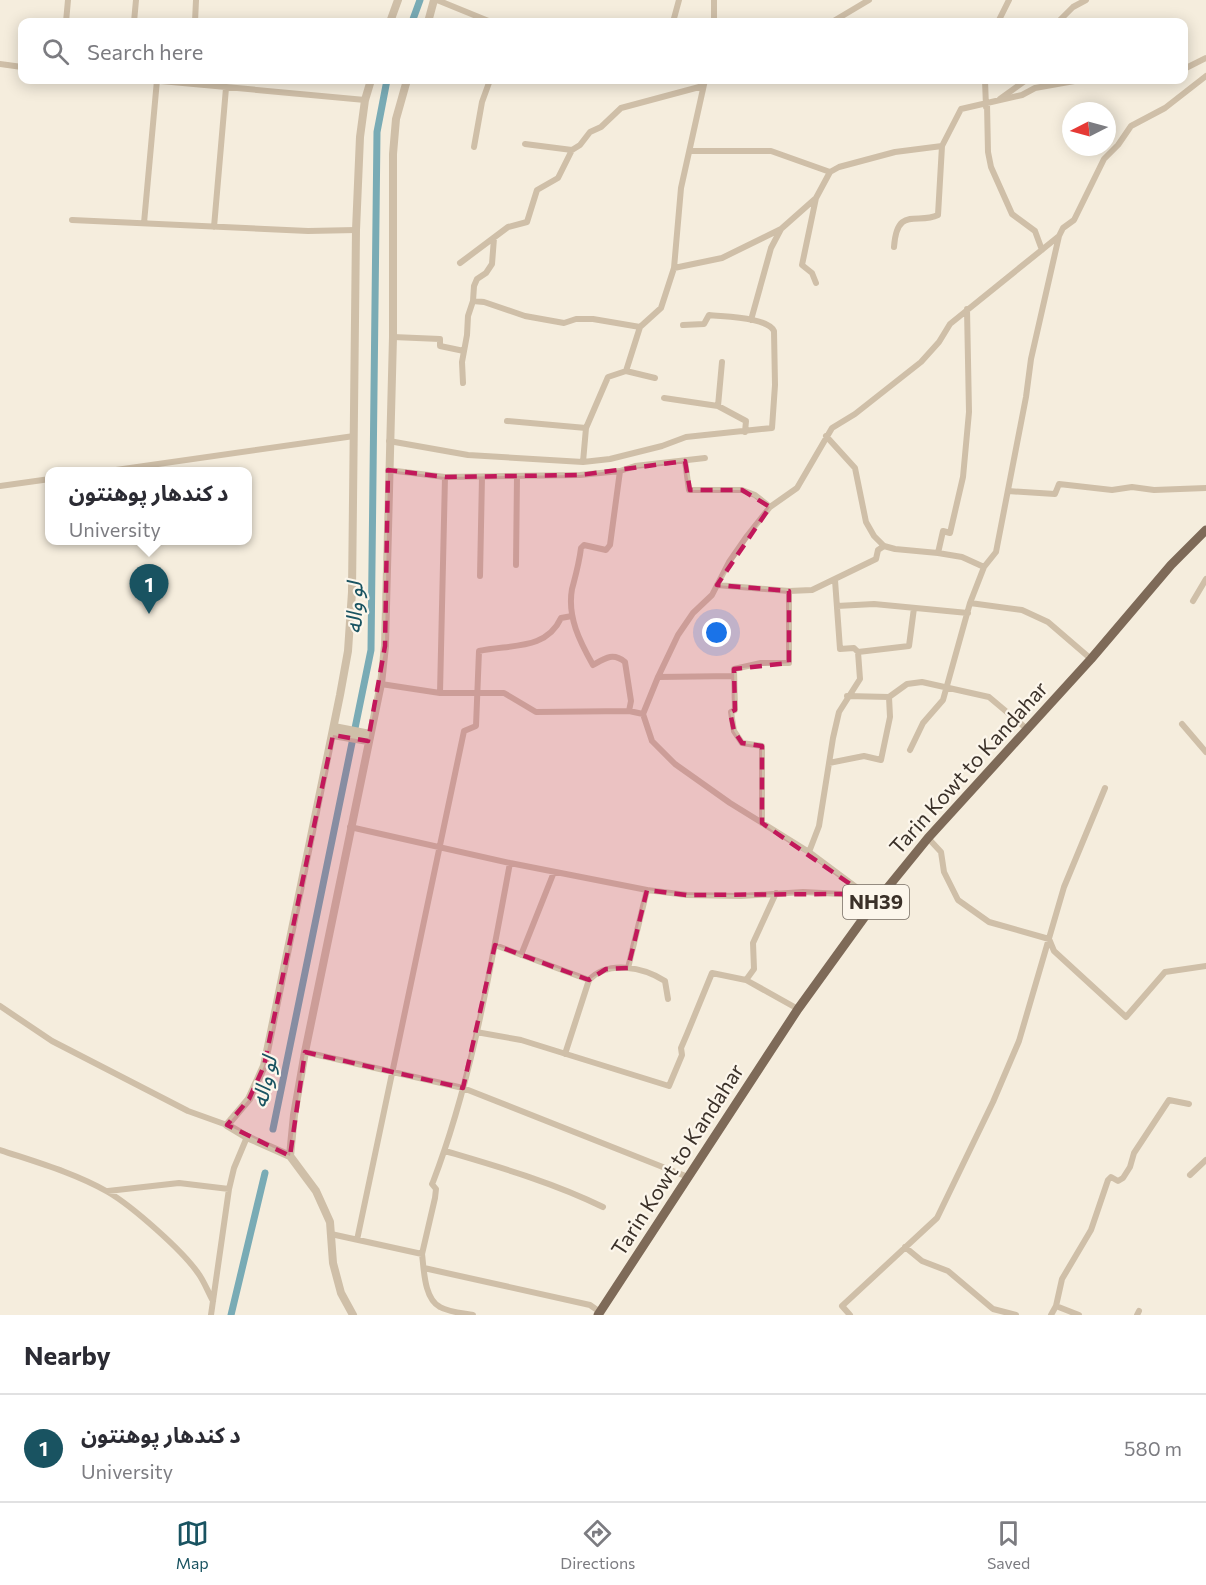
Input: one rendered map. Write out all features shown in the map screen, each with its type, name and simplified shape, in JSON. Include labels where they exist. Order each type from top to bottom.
[{"type":"main road","name":"Tarin Kowt to Kandahar","points":[[601,1314],[798,1009],[873,905],[928,838],[1091,659],[1171,565],[1206,530]]},
{"type":"street","points":[[66,18],[68,0]]},
{"type":"street","points":[[134,18],[136,0]]},
{"type":"street","points":[[195,18],[196,0]]},
{"type":"street","points":[[391,18],[398,0]]},
{"type":"street","points":[[429,18],[436,0],[481,18]]},
{"type":"street","points":[[674,18],[679,0]]},
{"type":"street","points":[[714,0],[714,18]]},
{"type":"street","points":[[839,18],[869,0]]},
{"type":"street","points":[[1000,18],[1009,0]]},
{"type":"street","points":[[1062,18],[1086,0]]},
{"type":"street","points":[[1188,67],[1206,58]]},
{"type":"street","points":[[0,64],[18,66]]},
{"type":"street","points":[[910,750],[923,723],[942,700],[970,603],[984,567],[996,552],[1031,359],[1059,236],[1063,228],[1074,220],[1104,159],[1118,145],[1131,126],[1165,108],[1206,76]]},
{"type":"street","points":[[144,223],[157,84]]},
{"type":"street","points":[[203,84],[365,100]]},
{"type":"street","points":[[227,1125],[249,1099],[264,1066],[334,731],[348,651],[354,436],[356,230],[360,137],[365,100],[370,84]]},
{"type":"street","points":[[290,1156],[294,1115],[305,1052],[381,684],[385,646],[393,337],[393,154],[396,119],[406,84]]},
{"type":"street","points":[[474,147],[482,102],[489,84]]},
{"type":"street","points":[[460,263],[508,227],[526,222],[537,190],[558,178],[572,150],[580,145],[590,132],[601,127],[621,108],[701,84]]},
{"type":"street","points":[[626,371],[640,327],[661,308],[674,268],[681,188],[704,84]]},
{"type":"street","points":[[985,84],[986,107],[1021,84]]},
{"type":"street","points":[[894,246],[895,235],[905,220],[912,217],[938,215],[942,146],[961,109],[1058,84]]},
{"type":"street","points":[[214,227],[226,88]]},
{"type":"street","points":[[987,104],[988,152],[991,167],[1012,214],[1035,231],[1042,250]]},
{"type":"street","points":[[525,144],[572,150]]},
{"type":"street","points":[[816,283],[812,273],[802,265],[816,198],[830,172],[839,167],[895,152],[942,146]]},
{"type":"street","points":[[690,151],[771,151],[830,172]]},
{"type":"street","points":[[674,268],[722,258],[781,229],[816,198]]},
{"type":"street","points":[[72,220],[308,231],[356,230]]},
{"type":"street","points":[[751,320],[771,248],[781,229]]},
{"type":"street","points":[[873,905],[809,852],[675,764],[652,741],[643,714],[678,635],[693,613],[712,595],[729,562],[770,507],[797,488],[832,428],[855,414],[921,362],[939,342],[950,324],[1059,236]]},
{"type":"street","points":[[463,383],[464,351],[474,286],[477,279],[486,273],[492,264],[494,238]]},
{"type":"street","points":[[473,301],[484,302],[525,316],[564,323],[576,319],[593,319],[640,327]]},
{"type":"street","points":[[938,553],[942,531],[950,533],[963,477],[969,412],[968,309]]},
{"type":"street","points":[[389,441],[468,455],[583,462],[610,459],[662,446],[686,436],[772,428],[775,385],[774,328],[763,322],[709,315],[704,324],[683,325]]},
{"type":"street","points":[[393,337],[440,339],[440,346],[464,351]]},
{"type":"street","points":[[718,406],[722,362]]},
{"type":"street","points":[[583,462],[586,428],[608,376],[626,371],[656,378]]},
{"type":"street","points":[[664,398],[718,406],[746,421],[745,432]]},
{"type":"street","points":[[507,421],[586,428]]},
{"type":"street","points":[[131,467],[354,436]]},
{"type":"street","points":[[826,436],[855,468],[866,522],[881,548]]},
{"type":"street","points":[[388,470],[445,477],[580,476],[620,471],[635,466],[705,458]]},
{"type":"street","points":[[685,461],[688,490],[742,490],[755,495],[770,507]]},
{"type":"street","points":[[620,471],[610,545],[606,550],[584,545],[581,548],[572,591],[572,616],[580,640],[593,665],[607,656],[618,657],[625,662],[631,701],[629,711]]},
{"type":"street","points":[[516,565],[517,476]]},
{"type":"street","points":[[440,693],[445,477]]},
{"type":"street","points":[[480,576],[482,477]]},
{"type":"street","points":[[0,486],[45,480]]},
{"type":"street","points":[[1008,491],[1055,494],[1059,484],[1112,490],[1132,487],[1154,490],[1206,488]]},
{"type":"street","points":[[881,548],[962,557],[984,567]]},
{"type":"street","points":[[717,585],[789,591],[813,590],[876,559],[881,548]]},
{"type":"street","points":[[1193,601],[1206,579]]},
{"type":"street","points":[[809,852],[819,826],[839,712],[847,696],[860,679],[858,652],[854,648],[840,649],[835,580]]},
{"type":"street","points":[[762,823],[762,746],[742,743],[734,730],[730,712],[735,710],[734,669],[761,663],[789,663],[789,591]]},
{"type":"street","points":[[970,603],[1022,610],[1031,614],[1048,622],[1091,659]]},
{"type":"street","points":[[837,606],[874,604],[968,613]]},
{"type":"street","points":[[858,652],[909,646],[914,608]]},
{"type":"street","points":[[357,1240],[464,732],[476,726],[479,651],[496,647],[519,647],[539,641],[556,630],[561,618],[572,616]]},
{"type":"street","points":[[658,677],[734,676]]},
{"type":"street","points":[[847,696],[889,697],[907,684],[922,682],[989,697],[1027,729]]},
{"type":"street","points":[[381,684],[440,693],[504,693],[536,712],[629,711],[643,714]]},
{"type":"street","points":[[829,763],[864,756],[881,760],[890,717],[889,697]]},
{"type":"street","points":[[1182,724],[1206,752]]},
{"type":"street","points":[[334,731],[369,738]]},
{"type":"street","points":[[850,1315],[842,1306],[937,1218],[993,1102],[1019,1041],[1064,887],[1105,788]]},
{"type":"street","points":[[350,827],[510,863],[647,890],[687,895],[842,894],[873,905]]},
{"type":"street","points":[[928,838],[941,852],[944,872],[958,900],[989,922],[1049,939]]},
{"type":"street","points":[[473,1315],[441,1308],[433,1302],[426,1283],[422,1254],[435,1198],[436,1189],[432,1184],[445,1151],[463,1088],[495,945],[510,863]]},
{"type":"street","points":[[521,955],[554,872]]},
{"type":"street","points":[[628,968],[647,890]]},
{"type":"street","points":[[746,980],[754,969],[753,943],[776,893]]},
{"type":"street","points":[[1049,939],[1054,951],[1126,1017],[1165,972],[1206,966]]},
{"type":"street","points":[[495,945],[589,980]]},
{"type":"street","points":[[565,1054],[589,980],[597,972],[606,969],[628,968],[659,977],[665,981],[668,999]]},
{"type":"street","points":[[476,1032],[521,1040],[669,1086],[682,1055],[681,1048],[712,974],[746,980],[798,1009]]},
{"type":"street","points":[[0,1006],[52,1041],[188,1111],[227,1125],[290,1156],[316,1191],[330,1222],[333,1263],[341,1293],[353,1315]]},
{"type":"street","points":[[305,1052],[463,1088],[688,1177]]},
{"type":"street","points":[[1051,1315],[1056,1306],[1062,1280],[1091,1230],[1108,1180],[1111,1177],[1118,1181],[1124,1178],[1134,1153],[1169,1100],[1189,1104]]},
{"type":"street","points":[[211,1315],[229,1189],[234,1168],[248,1137]]},
{"type":"street","points":[[0,1150],[50,1167],[107,1191],[122,1201],[182,1254],[197,1272],[213,1301]]},
{"type":"street","points":[[445,1151],[523,1174],[577,1194],[603,1207]]},
{"type":"street","points":[[1190,1175],[1206,1160]]},
{"type":"street","points":[[107,1191],[179,1183],[229,1189]]},
{"type":"street","points":[[331,1234],[422,1254]]},
{"type":"street","points":[[905,1247],[922,1261],[948,1270],[993,1309],[1016,1315]]},
{"type":"street","points":[[424,1268],[590,1305],[601,1314]]},
{"type":"street","points":[[1056,1306],[1079,1315]]},
{"type":"highlighted area","points":[[685,461],[690,490],[742,490],[770,507],[717,585],[789,591],[789,663],[734,669],[735,710],[730,712],[734,731],[742,743],[762,746],[762,823],[876,902],[871,908],[842,894],[687,895],[647,890],[628,968],[606,969],[589,980],[495,945],[463,1088],[305,1052],[290,1156],[227,1125],[249,1099],[264,1066],[333,735],[368,741],[385,646],[388,470],[445,477],[580,475]]},
{"type":"waterway","name":"لو واله","points":[[413,18],[420,0]]},
{"type":"waterway","name":"لو واله","points":[[273,1129],[371,650],[377,132],[386,84]]},
{"type":"waterway","points":[[231,1315],[265,1173]]},
{"type":"place","name":"د کندهار پوهنتون","points":[[149,614]]}]
